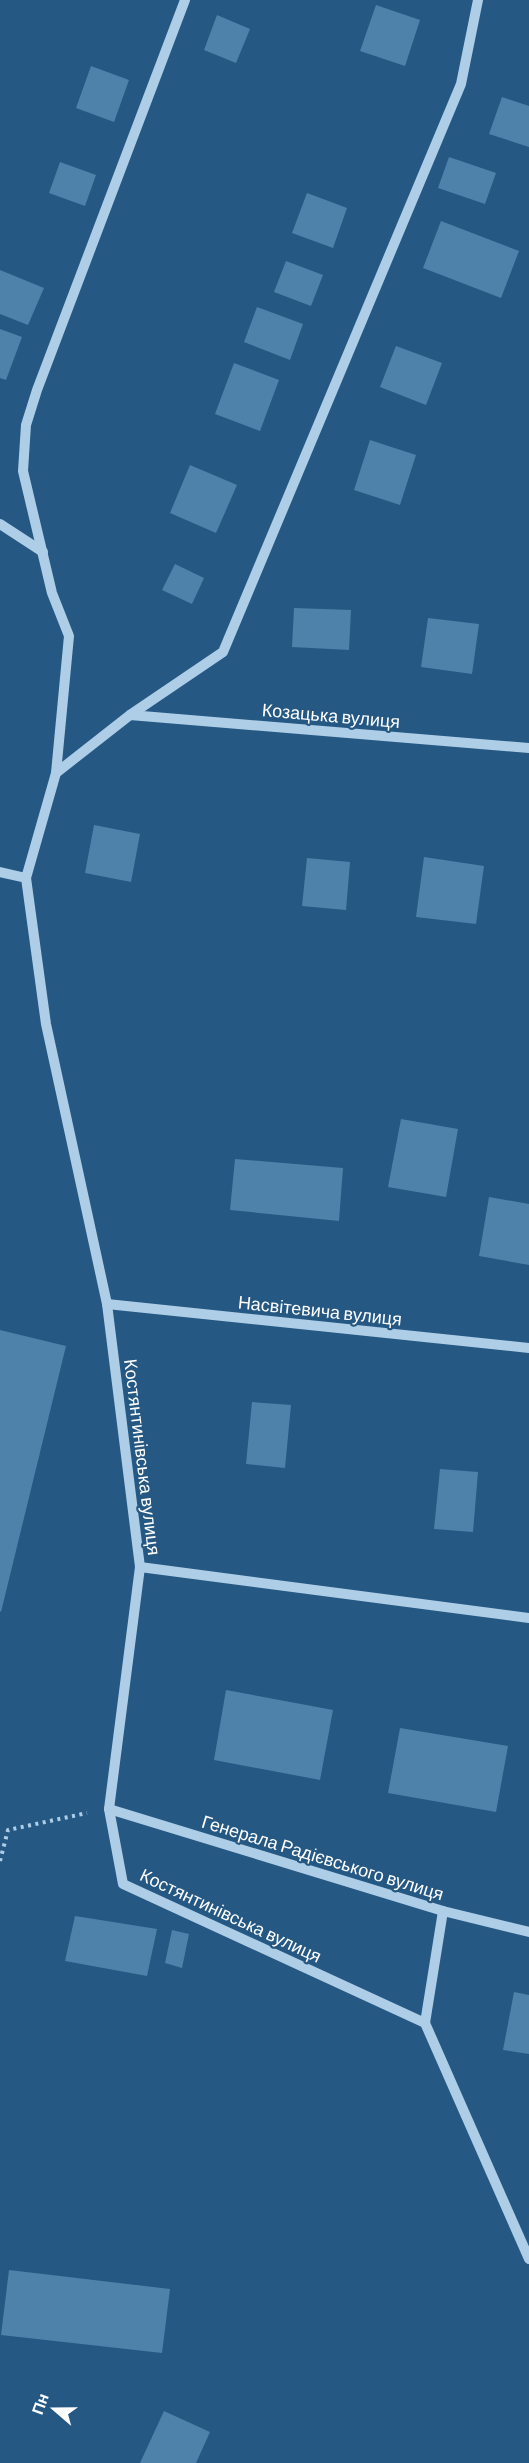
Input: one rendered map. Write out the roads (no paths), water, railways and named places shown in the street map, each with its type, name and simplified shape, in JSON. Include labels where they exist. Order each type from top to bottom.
[{"type":"street","points":[[0,872],[26,878],[56,773],[69,636],[52,593],[23,471],[26,425],[37,390],[185,0]]},
{"type":"street","points":[[56,773],[130,715],[223,652],[461,84],[478,0]]},
{"type":"street","points":[[0,524],[43,552]]},
{"type":"street","name":"Козацька вулиця","points":[[130,715],[529,748]]},
{"type":"street","name":"Костянтинівська вулиця","points":[[26,878],[46,1024],[107,1304],[140,1567],[109,1809],[123,1884],[425,2023]]},
{"type":"street","name":"Насвітевича вулиця","points":[[107,1304],[529,1348]]},
{"type":"street","points":[[140,1567],[529,1618]]},
{"type":"street","name":"Генерала Радієвського вулиця","points":[[109,1809],[443,1911],[529,1932]]},
{"type":"street","points":[[443,1911],[425,2023],[529,2259]]}]
